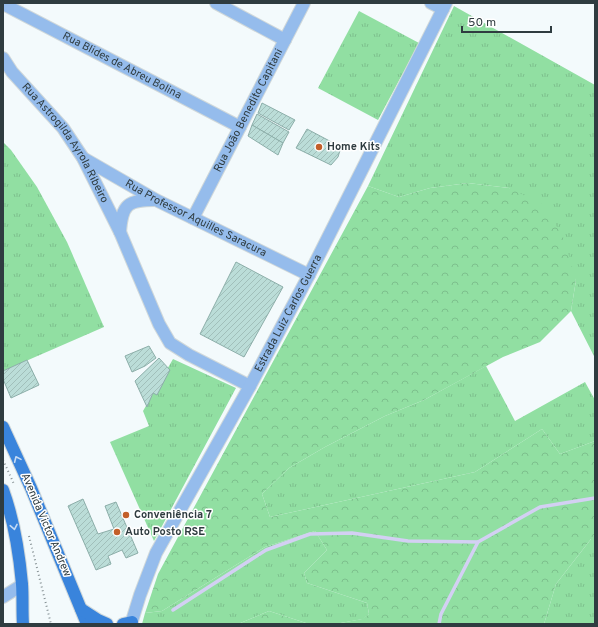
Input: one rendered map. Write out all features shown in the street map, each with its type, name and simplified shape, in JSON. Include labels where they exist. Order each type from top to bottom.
[{"type":"main road","name":"Avenida Victor Andrew","points":[[3,427],[31,488],[87,624]]},
{"type":"main road","points":[[3,490],[12,520],[18,550],[22,585],[23,624]]},
{"type":"main road","points":[[81,609],[107,624]]},
{"type":"street","points":[[216,3],[285,40]]},
{"type":"street","name":"Rua João Benedito Capitani","points":[[193,218],[304,3]]},
{"type":"street","points":[[431,3],[444,6]]},
{"type":"street","name":"Rua Blides de Abreu Bolina","points":[[3,4],[240,127]]},
{"type":"street","name":"Estrada Luiz Carlos Guerra","points":[[129,623],[156,553],[250,386],[309,275],[444,6]]},
{"type":"street","name":"Rua Astrogilda Ayrola Ribeiro","points":[[3,58],[12,72],[63,128],[83,158],[120,232],[159,324],[170,342],[189,355],[250,386]]},
{"type":"street","name":"Rua Professor Aquilles Saracura","points":[[83,158],[156,200],[309,275]]},
{"type":"street","points":[[120,232],[121,218],[124,210],[132,202],[141,200],[156,200]]},
{"type":"street","points":[[3,597],[22,585]]},
{"type":"green space","points":[[454,6],[595,85],[595,358],[571,311],[576,280],[509,188],[468,183],[430,188],[399,197],[368,186]]},
{"type":"green space","points":[[359,11],[419,43],[378,120],[318,88]]},
{"type":"green space","points":[[3,142],[11,150],[37,187],[67,242],[104,327],[3,371]]},
{"type":"green space","points":[[468,183],[509,188],[544,205],[564,239],[576,280],[571,311],[540,342],[503,357],[424,400],[385,416],[325,447],[289,468],[262,494],[270,517],[475,472],[542,429],[560,454],[595,441],[595,539],[591,539],[556,584],[544,624],[335,624],[362,619],[369,614],[367,603],[307,583],[304,573],[327,550],[315,531],[265,547],[162,611],[145,613],[158,574],[368,186],[399,197],[430,188]]},
{"type":"green space","points":[[173,359],[236,388],[154,541],[110,442],[149,426],[143,411]]},
{"type":"green space","points":[[486,366],[515,421],[585,382],[595,400],[595,441],[560,454],[542,429],[475,472],[270,517],[262,494],[289,468],[325,447],[385,416],[424,400]]},
{"type":"green space","points":[[315,531],[327,550],[304,573],[307,583],[367,603],[369,614],[363,619],[335,624],[309,624],[269,611],[238,624],[142,624],[145,613],[162,611],[265,547]]},
{"type":"green space","points":[[591,539],[595,539],[595,624],[544,624],[556,584]]},
{"type":"green space","points":[[269,611],[309,624],[238,624]]},
{"type":"building","points":[[262,103],[295,120],[289,130],[258,113]]},
{"type":"building","points":[[257,114],[289,132],[283,143],[252,125]]},
{"type":"building","points":[[252,125],[283,143],[278,155],[248,136]]},
{"type":"building","name":"Home Kits","points":[[307,129],[341,147],[338,157],[331,165],[296,148]]},
{"type":"building","points":[[236,262],[283,287],[244,357],[200,334]]},
{"type":"building","points":[[149,346],[156,358],[145,366],[132,372],[125,356]]},
{"type":"building","points":[[159,358],[170,370],[157,395],[153,393],[147,407],[135,381]]},
{"type":"building","points":[[27,360],[39,385],[11,398],[3,379],[3,371]]},
{"type":"building","name":"Auto Posto RSE","points":[[83,499],[98,534],[114,529],[105,506],[116,502],[138,553],[126,558],[122,550],[108,556],[111,564],[96,570],[68,506]]},
{"type":"waterway","points":[[439,624],[441,614],[478,542],[540,507],[595,498]]},
{"type":"waterway","points":[[173,610],[266,550],[310,534],[352,533],[408,541],[478,542]]},
{"type":"place","name":"Home Kits","points":[[319,147]]},
{"type":"place","name":"Conveniência 7","points":[[126,515]]},
{"type":"place","name":"Auto Posto RSE","points":[[117,532]]}]
